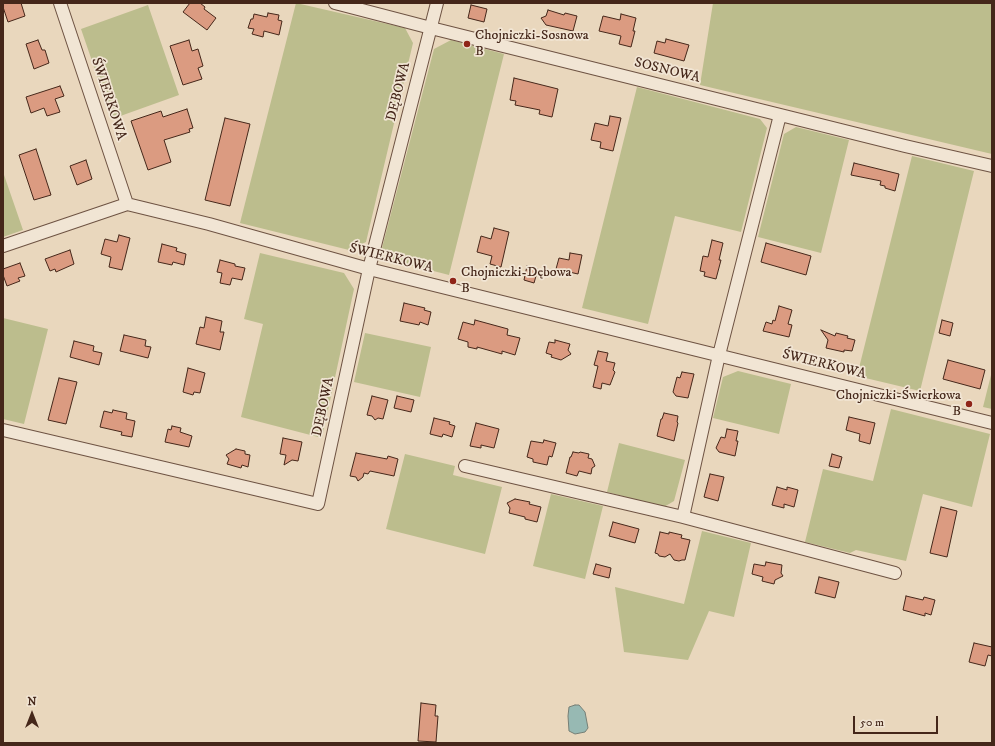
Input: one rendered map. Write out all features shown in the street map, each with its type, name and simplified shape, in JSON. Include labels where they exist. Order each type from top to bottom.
[{"type":"street","name":"ŚWIERKOWA","points":[[60,3],[127,204],[209,224],[369,270],[719,354],[992,423]]},
{"type":"street","name":"SOSNOWA","points":[[335,3],[780,115],[992,166]]},
{"type":"street","name":"DĘBOWA","points":[[3,430],[318,504],[369,270],[437,3]]},
{"type":"street","points":[[682,517],[719,354],[780,115]]},
{"type":"street","points":[[3,246],[127,204]]},
{"type":"street","points":[[465,466],[682,517],[895,573]]},
{"type":"green space","points":[[296,3],[405,28],[413,43],[366,242],[349,250],[240,223]]},
{"type":"green space","points":[[713,3],[992,3],[992,154],[700,85]]},
{"type":"green space","points":[[148,5],[179,95],[112,119],[81,29]]},
{"type":"green space","points":[[451,40],[504,54],[449,275],[391,260],[382,248],[434,49]]},
{"type":"green space","points":[[637,87],[760,119],[767,128],[741,232],[675,216],[648,324],[582,308]]},
{"type":"green space","points":[[796,127],[849,140],[821,253],[758,237],[784,134]]},
{"type":"green space","points":[[912,156],[974,171],[920,391],[857,376]]},
{"type":"green space","points":[[3,172],[23,230],[3,237]]},
{"type":"green space","points":[[260,253],[344,273],[354,289],[322,438],[241,417],[263,324],[244,319]]},
{"type":"green space","points":[[3,318],[48,329],[24,424],[3,419]]},
{"type":"green space","points":[[365,333],[431,347],[420,397],[354,382]]},
{"type":"green space","points":[[738,371],[791,384],[779,434],[713,418],[723,377]]},
{"type":"green space","points":[[992,371],[992,409],[983,407]]},
{"type":"green space","points":[[891,409],[990,434],[972,507],[923,494],[906,561],[856,550],[850,553],[805,542],[823,469],[873,481]]},
{"type":"green space","points":[[619,443],[685,460],[674,501],[664,507],[607,492]]},
{"type":"green space","points":[[405,454],[455,466],[453,475],[502,487],[485,554],[386,529]]},
{"type":"green space","points":[[551,494],[603,506],[585,579],[533,566]]},
{"type":"green space","points":[[702,531],[751,543],[734,617],[709,611],[688,660],[624,652],[615,587],[684,604]]},
{"type":"water","points":[[579,705],[585,712],[588,728],[585,732],[575,734],[569,731],[568,716],[569,707]]},
{"type":"building","points":[[3,3],[21,3],[25,16],[8,22]]},
{"type":"building","points":[[190,3],[200,3],[205,7],[204,9],[216,18],[207,30],[183,12]]},
{"type":"building","points":[[471,5],[487,9],[484,22],[468,18]]},
{"type":"building","points":[[548,10],[564,15],[565,13],[577,16],[573,31],[546,25],[541,18],[546,16]]},
{"type":"building","points":[[268,13],[279,15],[278,20],[282,21],[279,35],[264,31],[263,37],[252,34],[254,29],[248,28],[254,14],[267,17]]},
{"type":"building","points":[[621,14],[636,18],[633,31],[635,31],[631,47],[619,44],[621,36],[599,31],[603,16],[620,20]]},
{"type":"building","points":[[666,39],[689,45],[684,61],[654,53],[657,41],[665,43]]},
{"type":"building","points":[[38,40],[42,50],[45,50],[49,63],[34,69],[26,44]]},
{"type":"building","points":[[189,40],[192,51],[198,49],[203,66],[198,68],[202,79],[183,85],[170,46]]},
{"type":"building","points":[[514,78],[558,89],[552,117],[539,114],[540,110],[515,105],[516,101],[510,100]]},
{"type":"building","points":[[60,86],[64,96],[55,99],[60,112],[47,116],[44,108],[31,113],[26,97]]},
{"type":"building","points":[[187,109],[193,128],[189,129],[190,132],[164,140],[171,162],[148,170],[131,121],[161,111],[163,117]]},
{"type":"building","points":[[610,116],[621,118],[613,151],[600,148],[601,142],[591,140],[595,123],[608,126]]},
{"type":"building","points":[[225,118],[250,124],[230,206],[205,200]]},
{"type":"building","points":[[36,149],[51,195],[34,200],[19,155]]},
{"type":"building","points":[[86,160],[92,179],[77,185],[70,166]]},
{"type":"building","points":[[854,163],[899,174],[895,191],[880,185],[881,181],[851,175]]},
{"type":"building","points":[[494,228],[509,232],[501,267],[490,264],[492,256],[477,252],[481,236],[491,239]]},
{"type":"building","points":[[119,235],[130,238],[122,270],[109,267],[111,257],[101,254],[105,239],[117,242]]},
{"type":"building","points":[[712,240],[723,243],[719,260],[721,260],[716,279],[704,276],[705,272],[700,271],[703,256],[708,257]]},
{"type":"building","points":[[766,243],[811,256],[806,275],[761,262]]},
{"type":"building","points":[[162,244],[177,248],[176,251],[186,254],[184,265],[173,262],[172,265],[158,262]]},
{"type":"building","points":[[70,250],[74,264],[56,272],[55,269],[50,271],[45,259]]},
{"type":"building","points":[[570,253],[582,255],[578,274],[556,269],[559,258],[569,260]]},
{"type":"building","points":[[220,260],[245,268],[242,280],[232,278],[230,285],[220,283],[222,273],[217,272]]},
{"type":"building","points":[[20,263],[25,276],[18,278],[20,281],[7,286],[3,275],[3,269]]},
{"type":"building","points":[[527,266],[538,269],[534,283],[524,280]]},
{"type":"building","points":[[404,303],[425,308],[424,310],[431,312],[428,325],[420,322],[419,325],[400,321]]},
{"type":"building","points":[[779,306],[792,310],[788,324],[792,325],[789,337],[763,331],[766,322],[772,324],[773,320],[775,321]]},
{"type":"building","points":[[206,317],[222,321],[220,332],[224,332],[220,350],[196,344],[200,327],[204,328]]},
{"type":"building","points":[[475,320],[508,329],[507,335],[520,338],[515,355],[502,351],[502,354],[477,347],[477,349],[468,347],[468,342],[458,339],[463,322],[474,325]]},
{"type":"building","points":[[942,320],[953,323],[950,336],[939,333]]},
{"type":"building","points":[[821,330],[835,336],[836,333],[848,336],[847,338],[855,340],[852,351],[844,350],[844,352],[826,348],[828,340]]},
{"type":"building","points":[[124,335],[146,340],[145,346],[151,347],[148,358],[120,351]]},
{"type":"building","points":[[555,340],[570,344],[568,350],[571,354],[561,360],[551,357],[552,355],[546,353],[549,342],[555,343]]},
{"type":"building","points":[[74,341],[94,346],[93,351],[102,353],[99,365],[70,357]]},
{"type":"building","points":[[598,351],[608,353],[606,361],[615,363],[613,370],[615,372],[610,385],[602,383],[601,389],[593,387],[598,366],[594,365]]},
{"type":"building","points":[[948,360],[985,370],[980,389],[943,379]]},
{"type":"building","points":[[188,368],[205,373],[200,393],[194,392],[193,395],[183,392]]},
{"type":"building","points":[[682,372],[694,374],[688,398],[676,396],[673,392],[677,377],[680,378]]},
{"type":"building","points":[[59,378],[77,382],[66,424],[48,420]]},
{"type":"building","points":[[372,396],[388,400],[383,419],[378,418],[375,420],[372,416],[367,415]]},
{"type":"building","points":[[397,396],[414,400],[411,412],[394,408]]},
{"type":"building","points":[[113,410],[127,413],[126,419],[135,421],[132,437],[121,435],[122,432],[100,427],[104,411],[112,413]]},
{"type":"building","points":[[664,413],[678,416],[674,441],[657,436]]},
{"type":"building","points":[[849,417],[875,423],[870,444],[859,441],[860,434],[846,430]]},
{"type":"building","points":[[434,418],[450,422],[449,424],[455,426],[452,437],[443,434],[442,437],[430,434]]},
{"type":"building","points":[[476,423],[499,429],[494,448],[481,445],[481,448],[470,446]]},
{"type":"building","points":[[172,426],[181,428],[180,432],[192,436],[189,447],[165,442],[168,429],[171,430]]},
{"type":"building","points":[[727,429],[738,431],[735,456],[719,452],[716,448],[721,437],[725,438]]},
{"type":"building","points":[[283,438],[302,442],[298,461],[292,460],[284,465],[286,455],[280,454]]},
{"type":"building","points":[[544,440],[556,443],[552,457],[549,456],[547,465],[533,462],[533,459],[527,457],[531,441],[543,443]]},
{"type":"building","points":[[236,449],[245,451],[245,454],[250,455],[248,467],[242,465],[241,468],[227,464],[229,459],[226,455]]},
{"type":"building","points":[[573,452],[589,454],[588,458],[592,459],[595,466],[592,468],[591,474],[579,471],[577,476],[566,473],[570,457]]},
{"type":"building","points":[[356,453],[387,459],[388,456],[398,459],[394,476],[370,471],[368,474],[364,473],[363,477],[358,481],[356,477],[350,476]]},
{"type":"building","points":[[832,454],[842,457],[839,468],[829,466]]},
{"type":"building","points":[[710,474],[724,477],[718,501],[704,497]]},
{"type":"building","points":[[777,487],[787,490],[787,487],[798,490],[794,507],[784,504],[784,508],[772,505]]},
{"type":"building","points":[[515,499],[530,502],[529,504],[541,507],[537,522],[509,513],[510,508],[507,503]]},
{"type":"building","points":[[941,507],[957,511],[947,557],[930,553]]},
{"type":"building","points":[[613,522],[639,529],[635,543],[609,536]]},
{"type":"building","points":[[660,532],[669,534],[669,532],[682,535],[681,538],[690,540],[685,560],[674,560],[670,554],[665,557],[659,556],[655,553]]},
{"type":"building","points":[[766,562],[782,565],[781,573],[783,576],[775,580],[774,584],[762,581],[763,577],[752,574],[754,564],[765,566]]},
{"type":"building","points":[[596,564],[611,568],[609,578],[593,574]]},
{"type":"building","points":[[819,577],[839,582],[835,598],[815,593]]},
{"type":"building","points":[[906,596],[923,600],[924,597],[935,600],[931,615],[925,613],[925,616],[903,610]]},
{"type":"building","points":[[974,643],[992,647],[992,656],[988,655],[985,666],[969,662]]},
{"type":"building","points":[[421,703],[436,705],[435,716],[438,716],[436,742],[418,741]]},
{"type":"place","name":"Chojniczki-Sosnowa B","points":[[467,44]]},
{"type":"place","name":"Chojniczki-Dębowa B","points":[[453,281]]},
{"type":"place","name":"Chojniczki-Świerkowa B","points":[[969,404]]}]
